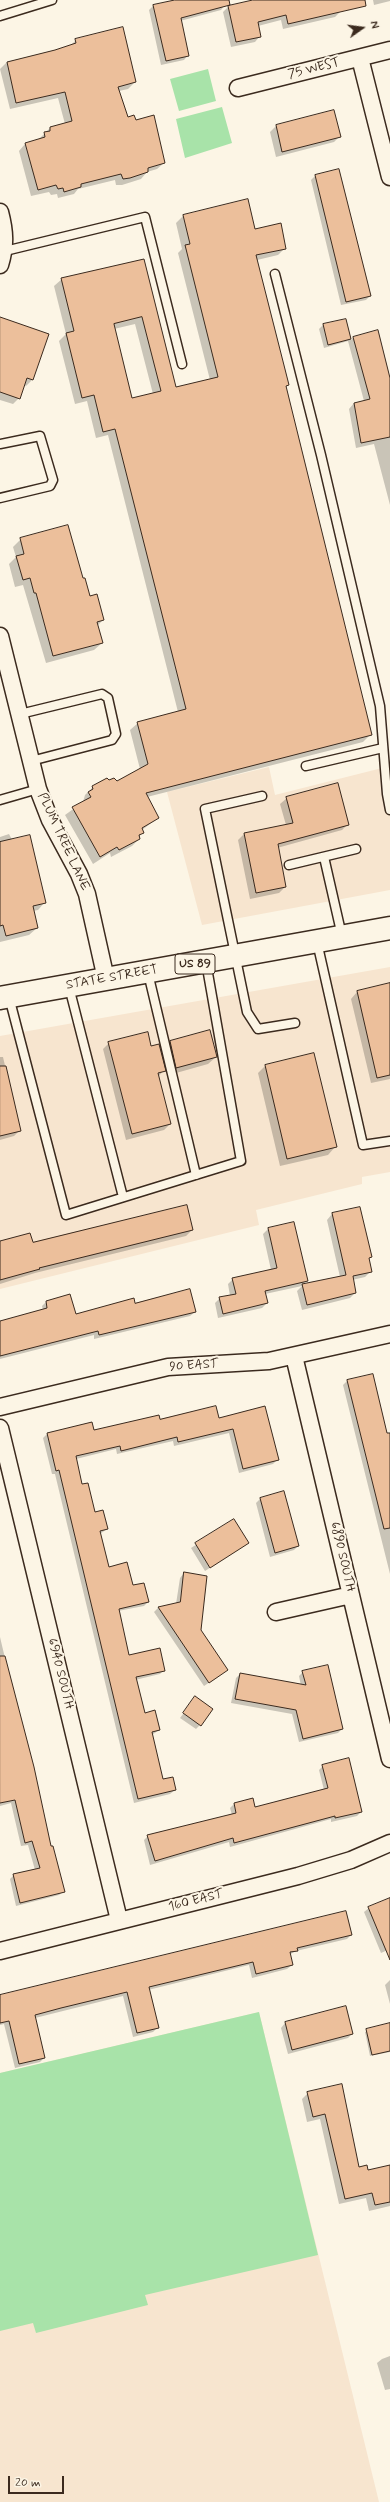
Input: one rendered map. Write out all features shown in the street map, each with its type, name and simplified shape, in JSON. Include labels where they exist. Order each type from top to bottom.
[{"type":"main road","name":"STATE STREET","points":[[4,997],[235,957],[390,928]]},
{"type":"street","name":"75 WEST","points":[[238,88],[390,50]]},
{"type":"street","points":[[360,58],[390,177]]},
{"type":"street","points":[[0,212],[5,235],[2,258]]},
{"type":"street","name":"PLUM TREE LANE","points":[[0,640],[38,789],[50,820],[79,874],[87,894],[106,979]]},
{"type":"street","name":"90 EAST","points":[[0,1407],[168,1367],[246,1363],[294,1356],[390,1334]]},
{"type":"street","name":"6890 SOUTH","points":[[294,1356],[390,1759]]},
{"type":"street","name":"6940 SOUTH","points":[[0,1428],[120,1920]]},
{"type":"street","points":[[276,1612],[351,1595]]},
{"type":"street","name":"160 EAST","points":[[0,1951],[298,1876],[351,1860],[390,1843]]},
{"type":"lane","points":[[0,16],[52,0]]},
{"type":"lane","points":[[2,258],[145,217],[182,364]]},
{"type":"lane","points":[[274,274],[321,454],[378,699],[390,810]]},
{"type":"lane","points":[[0,444],[40,436],[53,480],[50,486],[0,498]]},
{"type":"lane","points":[[20,714],[102,694],[108,698],[116,734],[112,740],[31,761]]},
{"type":"lane","points":[[306,766],[383,748]]},
{"type":"lane","points":[[0,800],[38,789]]},
{"type":"lane","points":[[262,796],[205,809],[247,1012],[258,1029],[295,1023]]},
{"type":"lane","points":[[289,865],[356,849]]},
{"type":"lane","points":[[324,857],[342,937]]},
{"type":"lane","points":[[317,942],[363,1145],[390,1141]]},
{"type":"lane","points":[[4,997],[66,1215],[241,1161],[206,962]]},
{"type":"lane","points":[[148,972],[196,1175]]},
{"type":"lane","points":[[68,986],[123,1197]]},
{"type":"shaded area","points":[[390,766],[390,890],[202,925],[167,792],[269,767],[275,795]]},
{"type":"shaded area","points":[[390,967],[390,1172],[362,1177],[362,1184],[256,1210],[259,1225],[0,1289],[0,1036]]},
{"type":"shaded area","points":[[259,2012],[379,2502],[0,2502],[0,2073]]},
{"type":"green space","points":[[208,69],[216,101],[179,111],[170,79]]},
{"type":"green space","points":[[222,107],[232,143],[185,158],[176,119]]},
{"type":"green space","points":[[259,2012],[318,2255],[145,2295],[148,2305],[36,2333],[33,2323],[0,2331],[0,2073]]},
{"type":"building","points":[[175,0],[229,0],[230,5],[181,18],[189,56],[166,61],[153,5]]},
{"type":"building","points":[[253,0],[365,0],[366,6],[288,24],[286,15],[258,22],[261,37],[236,42],[228,6]]},
{"type":"building","points":[[123,27],[136,82],[118,87],[128,117],[134,115],[136,120],[154,115],[165,163],[148,168],[148,172],[130,178],[123,179],[121,174],[81,184],[81,187],[64,192],[63,188],[58,189],[56,185],[38,190],[25,143],[45,137],[44,132],[50,131],[50,127],[72,121],[65,92],[16,103],[7,62],[76,43],[75,39]]},
{"type":"building","points":[[334,110],[341,137],[282,152],[276,125]]},
{"type":"building","points":[[339,169],[371,296],[346,302],[315,175]]},
{"type":"building","points":[[248,199],[255,229],[281,223],[286,249],[256,255],[289,385],[286,386],[372,735],[146,793],[159,818],[142,828],[144,833],[139,835],[140,839],[119,850],[117,847],[100,857],[72,807],[91,797],[88,792],[93,789],[92,786],[107,778],[109,780],[114,778],[117,781],[148,764],[137,722],[186,709],[115,429],[103,432],[94,395],[82,398],[66,333],[74,331],[61,278],[144,259],[176,387],[218,377],[185,245],[190,244],[183,215]],"holes":[[[142,317],[161,391],[132,398],[114,324]]]},
{"type":"building","points":[[0,317],[49,334],[33,380],[27,378],[20,399],[0,392]]},
{"type":"building","points":[[346,319],[351,339],[328,345],[323,324]]},
{"type":"building","points":[[378,330],[390,378],[390,437],[361,443],[354,403],[370,399],[353,337]]},
{"type":"building","points":[[68,525],[83,578],[85,578],[90,596],[97,594],[104,620],[97,622],[103,643],[53,656],[36,593],[34,593],[30,578],[23,580],[16,556],[24,554],[20,538]]},
{"type":"building","points":[[338,783],[349,825],[278,844],[286,887],[256,893],[244,833],[293,823],[286,797]]},
{"type":"building","points":[[30,835],[46,903],[33,906],[38,928],[6,936],[3,925],[0,926],[0,842]]},
{"type":"building","points":[[390,983],[390,1075],[377,1078],[357,991]]},
{"type":"building","points":[[210,1030],[217,1057],[176,1068],[170,1041]]},
{"type":"building","points":[[148,1032],[151,1046],[159,1044],[166,1071],[158,1073],[171,1124],[132,1134],[108,1042]]},
{"type":"building","points":[[314,1053],[337,1147],[287,1159],[265,1065]]},
{"type":"building","points":[[0,1066],[6,1066],[21,1131],[0,1136]]},
{"type":"building","points":[[187,1205],[193,1230],[39,1268],[40,1269],[0,1280],[0,1241],[30,1233],[33,1242]]},
{"type":"building","points":[[360,1207],[372,1257],[369,1258],[372,1272],[353,1276],[356,1293],[307,1305],[302,1284],[346,1275],[332,1213]]},
{"type":"building","points":[[294,1222],[308,1281],[265,1291],[268,1303],[223,1314],[219,1297],[236,1294],[232,1278],[277,1268],[268,1228]]},
{"type":"building","points":[[190,1289],[196,1312],[99,1335],[98,1331],[0,1356],[0,1321],[47,1308],[46,1301],[70,1294],[76,1314],[134,1298],[135,1303]]},
{"type":"building","points":[[373,1374],[387,1433],[390,1433],[390,1528],[384,1529],[347,1380]]},
{"type":"building","points":[[216,1406],[219,1418],[265,1406],[279,1460],[243,1469],[233,1429],[178,1442],[177,1437],[121,1451],[120,1446],[76,1456],[82,1484],[88,1483],[95,1512],[103,1510],[108,1529],[100,1531],[109,1567],[127,1562],[133,1585],[144,1583],[149,1602],[119,1609],[129,1655],[160,1648],[165,1671],[136,1677],[145,1713],[155,1710],[160,1730],[152,1732],[163,1779],[173,1777],[176,1790],[138,1799],[59,1470],[56,1471],[47,1433],[92,1422],[94,1430],[159,1415],[160,1419]]},
{"type":"building","points":[[284,1491],[299,1546],[275,1553],[260,1498]]},
{"type":"building","points":[[234,1519],[249,1543],[210,1568],[195,1543]]},
{"type":"building","points":[[184,1572],[207,1576],[201,1630],[228,1670],[209,1683],[158,1607],[180,1602]]},
{"type":"building","points":[[0,1656],[5,1656],[34,1767],[51,1846],[53,1846],[65,1892],[20,1903],[13,1874],[40,1868],[32,1841],[25,1843],[15,1800],[0,1803]]},
{"type":"building","points":[[328,1665],[343,1729],[303,1739],[296,1710],[235,1699],[240,1673],[306,1685],[302,1671]]},
{"type":"building","points":[[195,1696],[213,1709],[201,1726],[183,1713]]},
{"type":"building","points":[[349,1758],[362,1812],[335,1818],[335,1816],[234,1843],[233,1838],[155,1861],[147,1835],[236,1813],[234,1803],[253,1798],[255,1807],[328,1788],[322,1765]]},
{"type":"building","points":[[390,1898],[390,1960],[368,1907]]},
{"type":"building","points":[[346,1911],[352,1935],[297,1948],[298,1951],[290,1952],[293,1965],[256,1974],[253,1962],[149,1987],[159,2028],[137,2033],[127,1992],[61,2008],[35,2015],[45,2058],[19,2064],[9,2021],[0,2023],[0,1995]]},
{"type":"building","points":[[346,2006],[353,2034],[292,2050],[285,2022]]},
{"type":"building","points":[[390,2023],[390,2051],[372,2055],[366,2029]]},
{"type":"building","points":[[342,2084],[359,2167],[367,2165],[368,2170],[390,2165],[390,2202],[375,2205],[372,2193],[345,2199],[325,2114],[313,2117],[307,2092]]}]
